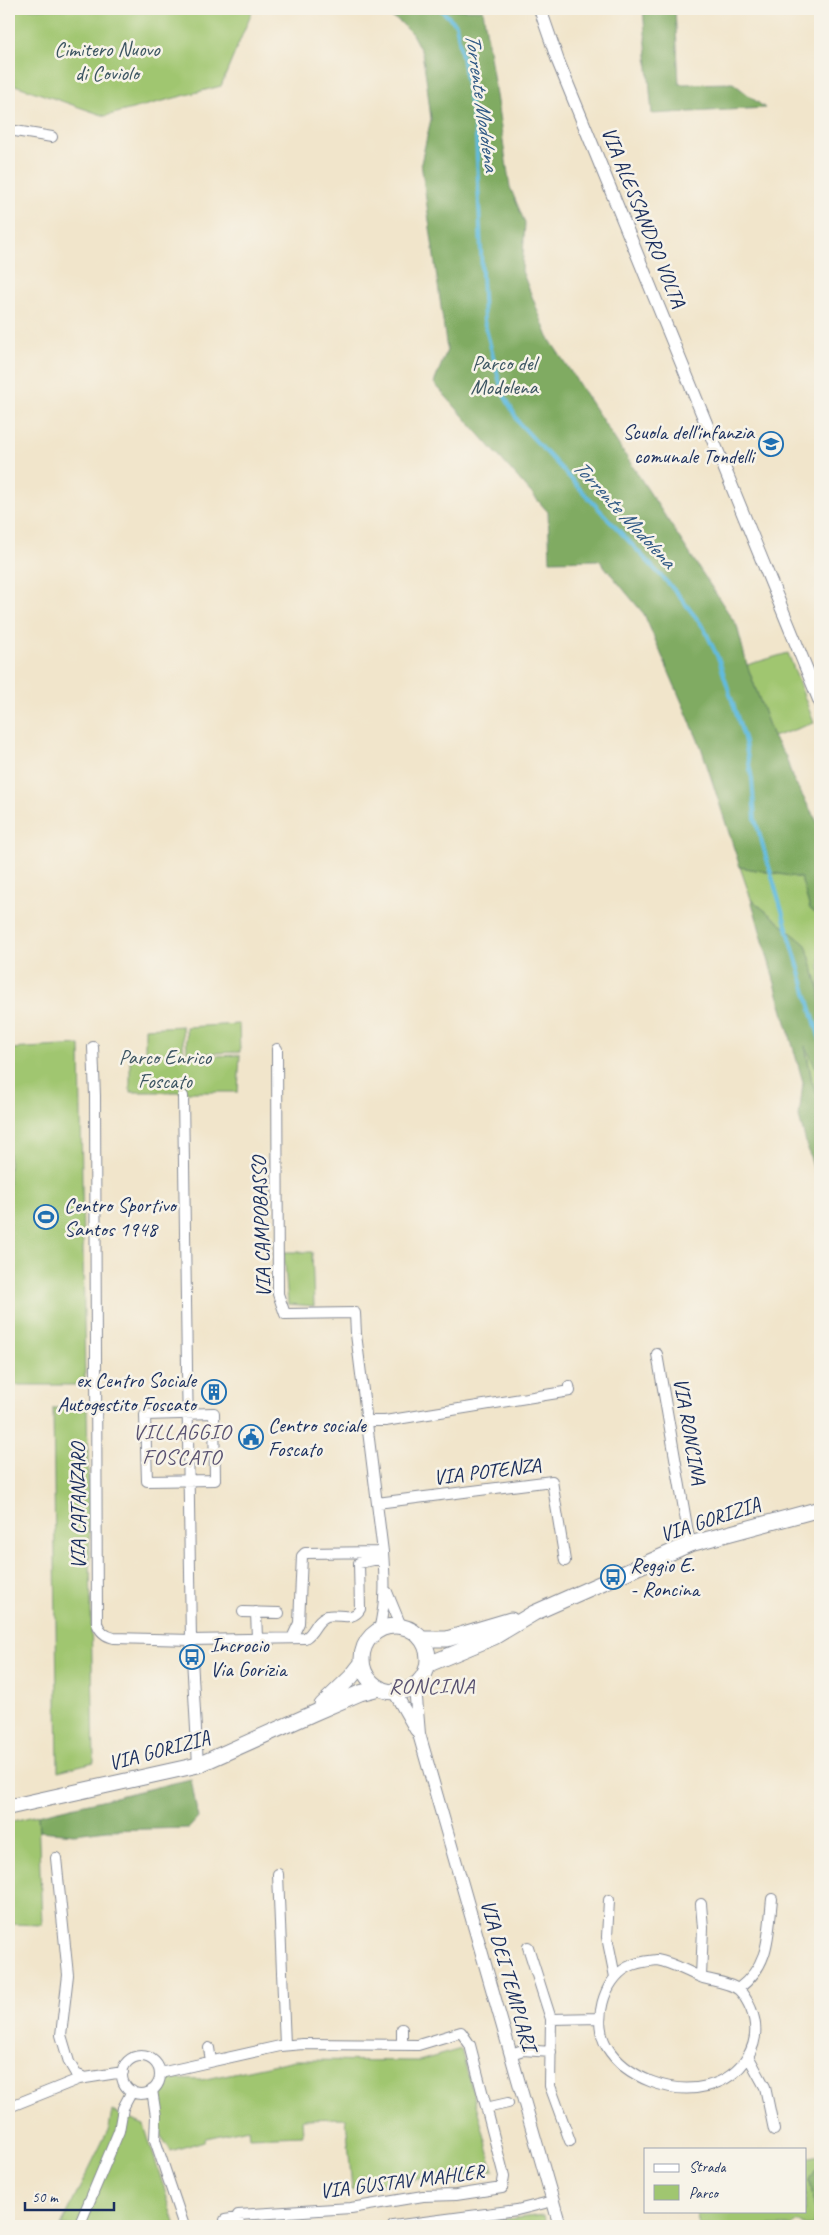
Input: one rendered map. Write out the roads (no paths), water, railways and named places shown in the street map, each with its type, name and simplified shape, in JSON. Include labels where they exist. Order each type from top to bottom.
[{"type":"main road","name":"VIA GORIZIA","points":[[534,1613],[690,1544],[820,1509]]},
{"type":"main road","points":[[423,1639],[447,1639],[469,1634],[534,1613]]},
{"type":"main road","points":[[429,1664],[494,1637],[534,1613]]},
{"type":"main road","points":[[390,1626],[400,1626],[410,1628],[423,1639],[428,1651],[429,1664],[424,1676],[415,1686],[406,1691],[395,1693],[379,1688],[368,1678],[362,1663],[364,1648],[369,1639],[379,1630],[390,1626]]},
{"type":"main road","points":[[314,1712],[351,1677],[362,1663]]},
{"type":"main road","name":"VIA GORIZIA","points":[[9,1807],[198,1765],[314,1712],[379,1688]]},
{"type":"street","name":"VIA ALESSANDRO VOLTA","points":[[540,9],[558,60],[712,440],[719,479],[737,520],[756,545],[820,702]]},
{"type":"street","points":[[9,130],[52,137]]},
{"type":"street","name":"VIA CATANZARO","points":[[93,1047],[95,1096],[97,1623],[100,1630],[106,1636],[114,1638],[191,1640]]},
{"type":"street","name":"VIA CAMPOBASSO","points":[[277,1049],[278,1294],[285,1314],[356,1313],[386,1587],[384,1612],[379,1630]]},
{"type":"street","points":[[183,1096],[191,1640],[198,1765]]},
{"type":"street","name":"VIA RONCINA","points":[[657,1354],[690,1544]]},
{"type":"street","points":[[367,1421],[385,1421],[570,1390],[569,1386]]},
{"type":"street","points":[[214,1413],[215,1480],[189,1480],[146,1482],[144,1415],[214,1413]]},
{"type":"street","name":"VIA POTENZA","points":[[377,1503],[552,1481],[565,1561]]},
{"type":"street","points":[[191,1640],[309,1636],[318,1621],[324,1617],[332,1615],[353,1616],[357,1614],[360,1610],[358,1552]]},
{"type":"street","points":[[292,1638],[299,1623],[302,1556],[305,1553],[358,1552],[383,1555]]},
{"type":"street","points":[[359,1563],[383,1555]]},
{"type":"street","name":"VIA CAMPOBASSO","points":[[386,1587],[400,1626]]},
{"type":"street","points":[[243,1612],[279,1613]]},
{"type":"street","points":[[256,1612],[257,1638]]},
{"type":"street","points":[[415,1686],[419,1734]]},
{"type":"street","points":[[395,1693],[419,1734]]},
{"type":"street","name":"VIA DEI TEMPLARI","points":[[419,1734],[560,2226]]},
{"type":"street","points":[[56,1858],[68,1975],[61,2035],[69,2062],[76,2074],[85,2078]]},
{"type":"street","points":[[278,1874],[285,2045]]},
{"type":"street","points":[[738,1989],[750,1980],[760,1965],[767,1947],[772,1899]]},
{"type":"street","points":[[609,1900],[608,1937],[615,1977]]},
{"type":"street","points":[[701,1904],[703,1928],[701,1977]]},
{"type":"street","points":[[528,1947],[551,2019],[550,2086],[570,2141]]},
{"type":"street","points":[[657,1960],[669,1962],[701,1977],[738,1989],[748,2001],[754,2018],[757,2033],[754,2046],[745,2062],[727,2078],[714,2084],[689,2088],[656,2082],[632,2072],[617,2060],[606,2045],[600,2018],[604,1994],[615,1977],[628,1967],[657,1960]]},
{"type":"street","points":[[551,2019],[600,2018]]},
{"type":"street","points":[[402,2029],[402,2045]]},
{"type":"street","name":"VIA GUSTAV MAHLER","points":[[160,2073],[285,2045],[418,2045],[461,2032],[470,2046],[504,2176],[502,2188],[456,2195],[423,2196],[351,2208],[238,2215],[239,2222]]},
{"type":"street","points":[[209,2048],[211,2061]]},
{"type":"street","points":[[511,2054],[523,2050],[551,2052]]},
{"type":"street","points":[[142,2056],[154,2061],[160,2073],[158,2082],[152,2090],[142,2093],[132,2091],[125,2085],[123,2072],[129,2060],[142,2056]]},
{"type":"street","points":[[748,2056],[765,2086],[774,2130]]},
{"type":"street","points":[[9,2107],[85,2078],[123,2072]]},
{"type":"street","points":[[152,2090],[156,2116],[155,2140],[184,2226]]},
{"type":"street","points":[[79,2226],[119,2131],[124,2108],[132,2091]]},
{"type":"street","points":[[486,2108],[508,2103]]},
{"type":"street","points":[[393,2226],[517,2210],[553,2201]]},
{"type":"street","points":[[225,2220],[239,2222]]},
{"type":"waterway","name":"Torrente Modolena","points":[[440,9],[456,24],[476,135],[484,321],[502,391],[519,423],[677,593],[704,628],[719,660],[744,738],[752,779],[755,819],[820,1040]]},
{"type":"place","name":"Scuola dell'infanzia comunale Tondelli","points":[[771,444]]},
{"type":"place","name":"Centro Sportivo Santos 1948","points":[[46,1217]]},
{"type":"place","name":"ex Centro Sociale Autogestito Foscato","points":[[214,1392]]},
{"type":"place","name":"Centro sociale Foscato","points":[[251,1437]]},
{"type":"place","name":"Reggio E. - Roncina","points":[[613,1577]]},
{"type":"place","name":"Incrocio Via Gorizia","points":[[192,1657]]},
{"type":"district","name":"VILLAGGIO FOSCATO","points":[[182,1444]]},
{"type":"district","name":"RONCINA","points":[[432,1685]]},
{"type":"park label","name":"Cimitero Nuovo di Coviolo","points":[[107,61]]},
{"type":"park label","name":"Parco del Modolena","points":[[504,375]]},
{"type":"park label","name":"Parco Enrico Foscato","points":[[165,1069]]}]
